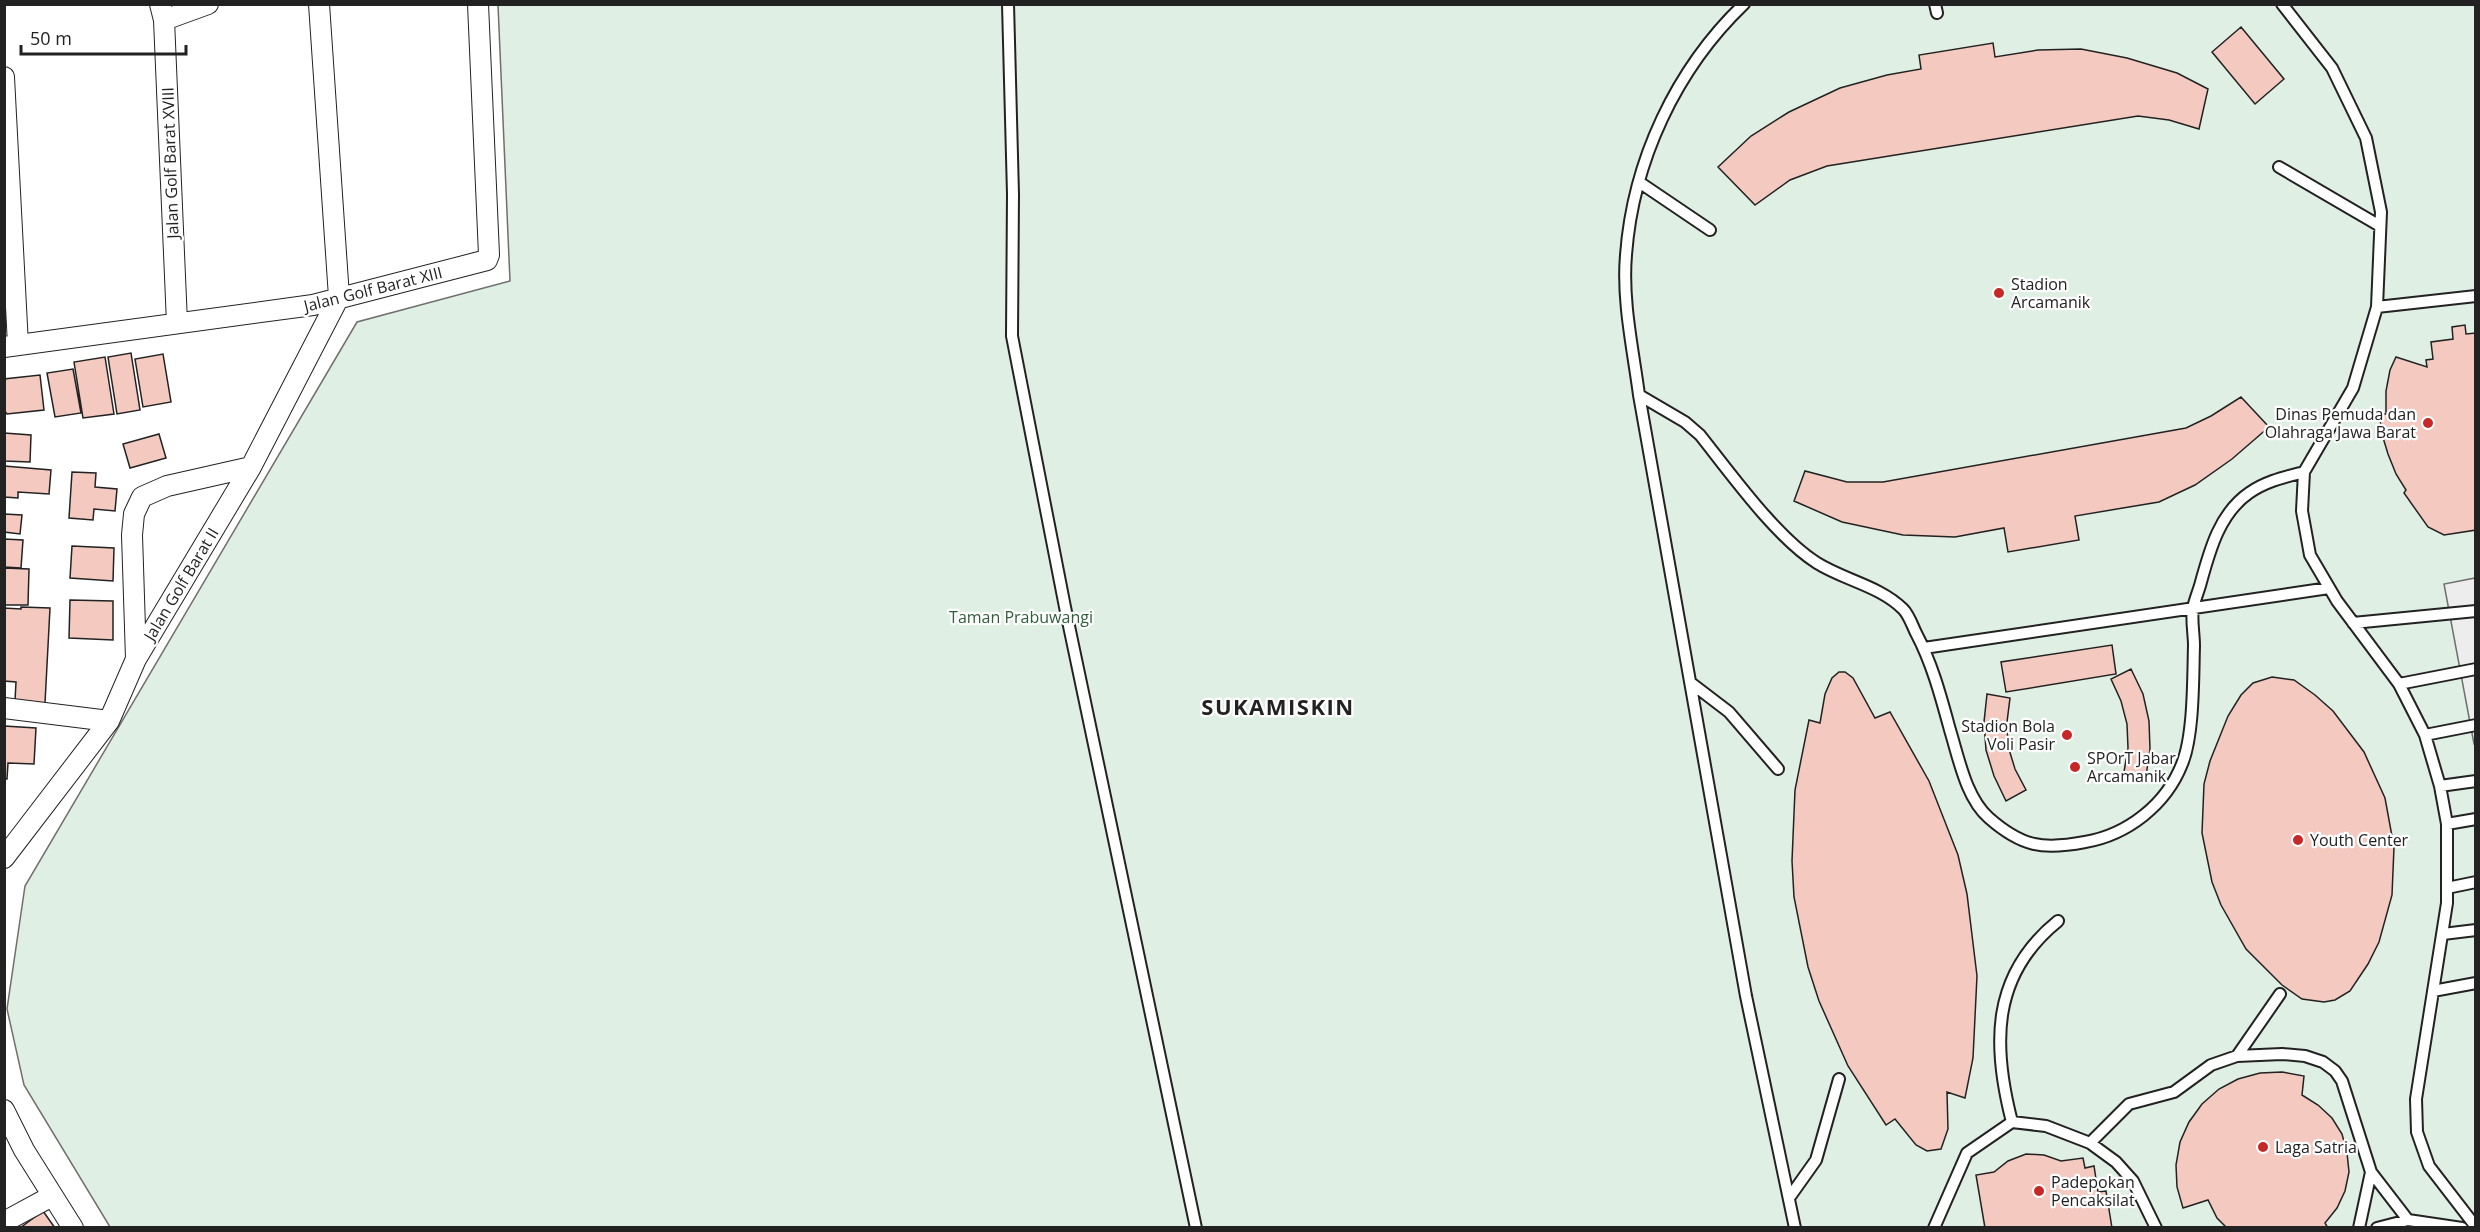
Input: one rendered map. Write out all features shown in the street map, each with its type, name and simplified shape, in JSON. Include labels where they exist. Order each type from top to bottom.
[{"type":"street","points":[[162,12],[208,4]]},
{"type":"street","points":[[320,4],[339,297]]},
{"type":"street","name":"Jalan Golf Barat XIII","points":[[11,346],[313,305],[483,262],[489,255],[478,4]]},
{"type":"street","name":"Jalan Golf Barat XVIII","points":[[162,12],[177,323]]},
{"type":"street","points":[[4,77],[11,346]]},
{"type":"street","name":"Jalan Golf Barat II","points":[[4,858],[109,721],[136,659],[251,467],[339,297]]},
{"type":"street","points":[[136,659],[132,535],[134,514],[142,496],[167,486],[251,467]]},
{"type":"street","points":[[4,708],[109,721]]},
{"type":"street","points":[[4,1110],[24,1150],[73,1227]]},
{"type":"street","points":[[4,1222],[52,1196]]},
{"type":"lane","points":[[1008,4],[1013,194],[1012,336],[1065,607],[1196,1227]]},
{"type":"lane","points":[[1744,4],[1728,20],[1694,65],[1662,118],[1647,154],[1633,207],[1625,256],[1627,311],[1639,395],[1746,996],[1795,1227]]},
{"type":"lane","points":[[2282,4],[2332,68],[2366,138],[2380,212],[2377,307],[2353,388],[2304,472],[2302,511],[2310,555],[2329,588],[2399,684],[2425,735],[2440,786],[2447,824],[2447,888],[2443,934],[2416,1099],[2417,1132],[2429,1166],[2475,1227]]},
{"type":"lane","points":[[2280,167],[2380,226]]},
{"type":"lane","points":[[1639,182],[1710,230]]},
{"type":"lane","points":[[2377,307],[2475,296]]},
{"type":"lane","points":[[1639,395],[1685,422],[1700,435],[1782,534],[1799,549],[1818,564],[1892,600],[1905,611],[1924,648],[1962,771],[1973,796],[1987,817],[2017,838],[2036,846],[2059,846],[2114,835],[2134,823],[2158,802],[2173,782],[2183,763],[2188,735],[2193,656],[2193,608],[2210,549],[2223,520],[2246,495],[2270,481],[2304,472]]},
{"type":"lane","points":[[1924,648],[2329,588]]},
{"type":"lane","points":[[2353,622],[2475,611]]},
{"type":"lane","points":[[2399,684],[2475,669]]},
{"type":"lane","points":[[1691,683],[1734,717],[1778,769]]},
{"type":"lane","points":[[2425,735],[2475,725]]},
{"type":"lane","points":[[2440,786],[2475,781]]},
{"type":"lane","points":[[2447,824],[2475,819]]},
{"type":"lane","points":[[2447,888],[2475,882]]},
{"type":"lane","points":[[2012,1122],[2003,1087],[2000,1060],[2004,1008],[2017,965],[2041,935],[2058,921]]},
{"type":"lane","points":[[2443,934],[2475,930]]},
{"type":"lane","points":[[2433,991],[2475,983]]},
{"type":"lane","points":[[2237,1056],[2280,994]]},
{"type":"lane","points":[[2090,1143],[2129,1104],[2174,1092],[2211,1065],[2237,1056],[2282,1054],[2305,1056],[2323,1062],[2335,1071],[2342,1081],[2371,1172],[2408,1220]]},
{"type":"lane","points":[[1789,1198],[1816,1160],[1839,1078]]},
{"type":"lane","points":[[1934,1227],[1967,1153],[2012,1122],[2046,1126],[2090,1143],[2116,1162],[2133,1181],[2156,1227]]},
{"type":"lane","points":[[2359,1227],[2371,1172]]},
{"type":"lane","points":[[2377,1227],[2408,1220],[2462,1227]]},
{"type":"green space","name":"Taman Prabuwangi","points":[[498,5],[2475,5],[2475,1227],[110,1227],[24,1085],[7,1009],[25,886],[357,322],[510,281]]},
{"type":"shaded area","points":[[2475,578],[2475,744],[2474,744],[2444,584]]},
{"type":"building","points":[[2241,27],[2284,79],[2255,104],[2212,52]]},
{"type":"building","points":[[1993,43],[1995,57],[2038,50],[2081,49],[2127,58],[2177,73],[2208,89],[2199,129],[2169,120],[2138,116],[1827,166],[1790,180],[1755,205],[1718,167],[1751,136],[1789,112],[1840,88],[1887,75],[1921,69],[1919,55]]},
{"type":"building","name":"Dinas Pemuda dan Olahraga Jawa Barat","points":[[2465,325],[2466,334],[2476,333],[2476,530],[2444,535],[2428,527],[2404,493],[2406,490],[2396,474],[2381,431],[2380,414],[2386,414],[2386,391],[2390,370],[2396,357],[2427,367],[2426,360],[2433,359],[2431,342],[2453,339],[2452,327]]},
{"type":"building","points":[[131,353],[140,410],[117,414],[108,357]]},
{"type":"building","points":[[163,354],[171,402],[143,407],[135,359]]},
{"type":"building","points":[[105,357],[114,414],[83,418],[74,362]]},
{"type":"building","points":[[73,369],[81,413],[55,417],[47,373]]},
{"type":"building","points":[[40,375],[44,410],[7,414],[4,410],[4,379]]},
{"type":"building","points":[[2241,397],[2269,427],[2232,459],[2195,485],[2159,502],[2075,516],[2079,540],[2008,552],[2004,528],[1955,537],[1903,535],[1842,522],[1794,501],[1805,471],[1847,482],[1883,482],[2186,428],[2211,416]]},
{"type":"building","points":[[4,433],[31,435],[30,462],[4,461]]},
{"type":"building","points":[[159,434],[166,458],[130,468],[123,444]]},
{"type":"building","points":[[4,466],[51,470],[49,494],[18,492],[18,498],[4,497]]},
{"type":"building","points":[[72,472],[96,473],[95,487],[117,489],[115,511],[94,509],[93,520],[69,518]]},
{"type":"building","points":[[4,514],[22,515],[20,534],[4,532]]},
{"type":"building","points":[[4,539],[23,540],[21,568],[4,567]]},
{"type":"building","points":[[72,546],[114,548],[113,581],[70,578]]},
{"type":"building","points":[[4,568],[29,569],[28,605],[4,605]]},
{"type":"building","points":[[70,600],[113,601],[113,640],[69,638]]},
{"type":"building","points":[[21,607],[50,608],[45,703],[15,701],[16,682],[4,681],[4,608],[21,609]]},
{"type":"building","points":[[2112,645],[2116,674],[2006,692],[2001,662]]},
{"type":"building","points":[[2131,669],[2143,694],[2149,721],[2150,749],[2146,776],[2124,772],[2128,748],[2127,724],[2121,701],[2111,679]]},
{"type":"building","points":[[1839,672],[1845,672],[1853,678],[1875,718],[1890,712],[1929,781],[1958,855],[1967,894],[1977,976],[1973,1058],[1965,1098],[1947,1092],[1948,1129],[1941,1149],[1927,1151],[1916,1145],[1895,1119],[1886,1125],[1848,1066],[1819,1001],[1808,967],[1794,897],[1792,861],[1795,790],[1809,720],[1820,723],[1825,694],[1832,678]]},
{"type":"building","name":"Youth Center","points":[[2272,677],[2294,680],[2315,695],[2333,711],[2364,752],[2385,798],[2394,847],[2392,895],[2379,942],[2350,991],[2335,1000],[2324,1002],[2302,999],[2282,985],[2246,949],[2221,905],[2212,882],[2202,833],[2204,784],[2210,761],[2228,716],[2241,695],[2253,683]]},
{"type":"building","points":[[1987,694],[2010,698],[2007,722],[2008,746],[2015,769],[2026,790],[2006,801],[1994,776],[1986,750],[1984,722]]},
{"type":"building","points":[[4,726],[36,728],[34,764],[8,763],[7,779],[4,779]]},
{"type":"building","name":"Laga Satria","points":[[2282,1072],[2304,1076],[2302,1095],[2332,1118],[2342,1134],[2349,1172],[2345,1191],[2337,1208],[2325,1223],[2328,1228],[2227,1228],[2217,1218],[2208,1200],[2183,1208],[2177,1187],[2176,1165],[2180,1142],[2189,1122],[2202,1104],[2219,1089],[2238,1079],[2260,1073]]},
{"type":"building","name":"Padepokan Pencaksilat","points":[[2026,1154],[2044,1155],[2061,1161],[2083,1158],[2085,1168],[2094,1166],[2098,1192],[2106,1191],[2112,1228],[1985,1228],[1976,1175],[1994,1172],[2008,1161]]},
{"type":"building","points":[[43,1211],[55,1228],[20,1228]]},
{"type":"place","name":"Stadion Arcamanik","points":[[1999,293]]},
{"type":"place","name":"Dinas Pemuda dan Olahraga Jawa Barat","points":[[2428,423]]},
{"type":"place","name":"Stadion Bola Voli Pasir","points":[[2067,735]]},
{"type":"place","name":"SPOrT Jabar Arcamanik","points":[[2075,767]]},
{"type":"place","name":"Youth Center","points":[[2298,840]]},
{"type":"place","name":"Laga Satria","points":[[2263,1147]]},
{"type":"place","name":"Padepokan Pencaksilat","points":[[2039,1191]]},
{"type":"district","name":"SUKAMISKIN","points":[[1278,706]]}]
